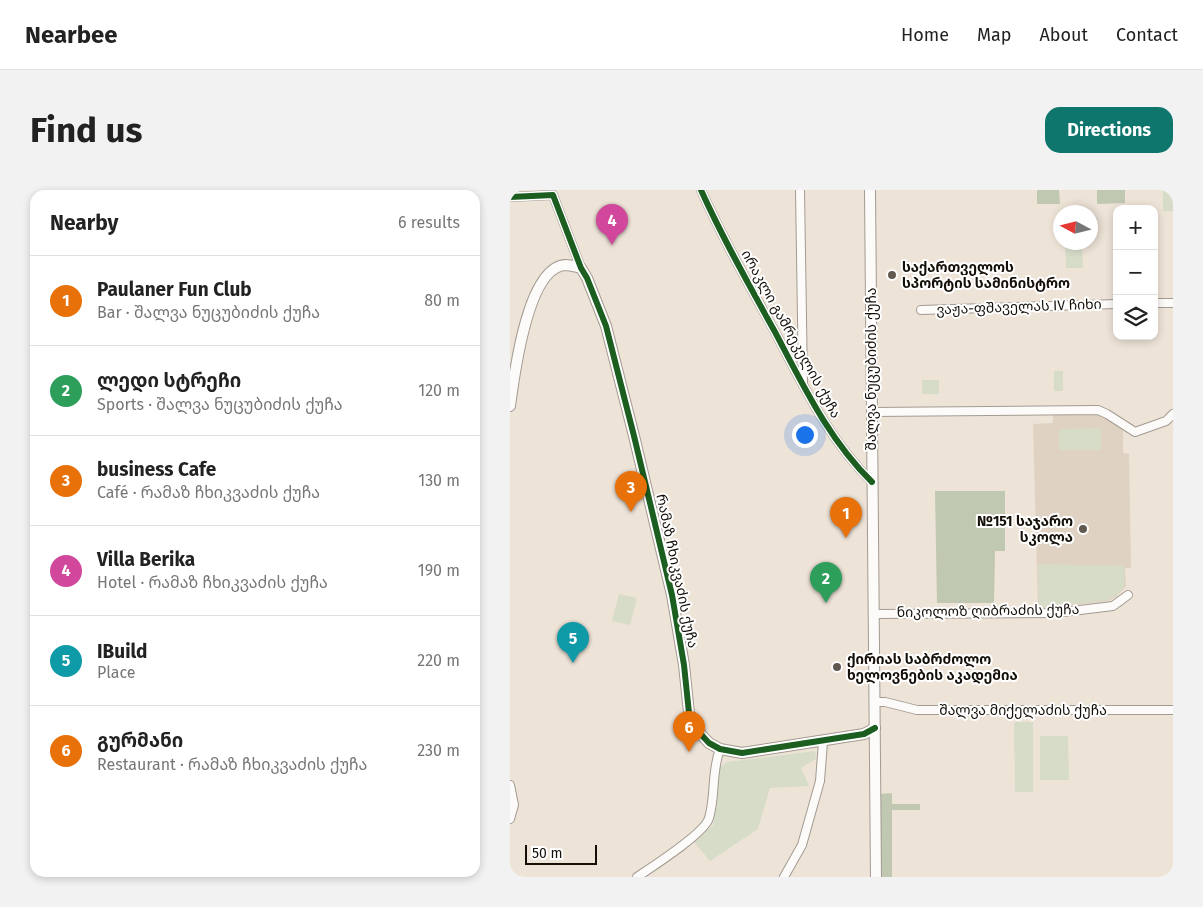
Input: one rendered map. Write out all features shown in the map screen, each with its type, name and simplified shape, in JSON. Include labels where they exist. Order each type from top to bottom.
[{"type":"street","name":"ირაკლი გამრეკელის ქუჩა","points":[[701,190],[718,228],[836,441],[872,482]]},
{"type":"street","points":[[800,190],[804,386]]},
{"type":"street","name":"შალვა ნუცუბიძის ქუჩა","points":[[870,190],[876,877]]},
{"type":"street","name":"რამაზ ჩხიკვაძის ქუჩა","points":[[510,197],[553,195],[606,326],[672,595],[684,665],[689,713],[696,729],[709,743],[720,749],[742,753],[823,742],[864,734],[875,728]]},
{"type":"street","points":[[510,406],[518,352],[528,316],[543,279],[558,267],[565,265],[581,268]]},
{"type":"street","points":[[1158,303],[1173,303]]},
{"type":"street","name":"ვაჟა-ფშაველას IV ჩიხი","points":[[921,310],[1113,304]]},
{"type":"street","points":[[872,412],[1098,410],[1135,432],[1166,421],[1173,414]]},
{"type":"street","name":"ნიკოლოზ ღიბრაძის ქუჩა","points":[[873,614],[1055,613],[1113,606],[1128,595]]},
{"type":"street","name":"შალვა მიქელაძის ქუჩა","points":[[874,702],[885,702],[917,710],[1173,710]]},
{"type":"street","points":[[784,877],[802,846],[820,781],[823,742]]},
{"type":"street","points":[[637,877],[706,826],[712,802],[714,765],[720,749]]},
{"type":"street","points":[[510,786],[514,804],[510,819]]},
{"type":"shaded area","name":"№151 საჯარო სკოლა","points":[[1090,411],[1105,416],[1123,427],[1123,453],[1129,454],[1131,568],[1125,568],[1126,586],[1116,597],[1108,601],[1038,609],[1033,424],[1053,423],[1053,415],[1059,412]]},
{"type":"green space","points":[[1037,190],[1059,190],[1060,204],[1037,204]]},
{"type":"green space","points":[[1097,190],[1125,190],[1125,203],[1097,204]]},
{"type":"green space","points":[[1163,190],[1173,190],[1173,211],[1163,211]]},
{"type":"green space","points":[[1065,250],[1082,250],[1083,268],[1066,268]]},
{"type":"green space","points":[[1054,371],[1063,371],[1063,391],[1054,391]]},
{"type":"green space","points":[[922,380],[939,380],[939,394],[922,394]]},
{"type":"green space","points":[[1101,428],[1101,450],[1059,450],[1059,429]]},
{"type":"green space","points":[[935,491],[1005,491],[1005,551],[995,551],[994,603],[937,603]]},
{"type":"green space","points":[[1038,564],[1124,566],[1124,587],[1117,595],[1108,600],[1039,608]]},
{"type":"green space","points":[[619,594],[637,598],[630,625],[612,621]]},
{"type":"green space","points":[[1014,722],[1033,722],[1033,792],[1015,792]]},
{"type":"green space","points":[[1040,736],[1068,736],[1069,780],[1040,780]]},
{"type":"green space","points":[[815,751],[816,759],[801,768],[809,786],[770,788],[758,829],[710,861],[694,842],[713,825],[717,804],[716,776],[720,767],[727,762]]},
{"type":"green space","points":[[892,793],[892,804],[920,804],[920,810],[892,810],[892,877],[880,877],[880,794]]},
{"type":"cycle path","points":[[701,190],[736,262],[818,411],[843,448],[872,482]]},
{"type":"cycle path","points":[[510,197],[553,195],[606,326],[672,595],[684,665],[689,713],[696,729],[709,743],[720,749],[742,753],[864,734],[875,728]]},
{"type":"place","name":"Villa Berika","points":[[612,245]]},
{"type":"place","name":"საქართველოს სპორტის სამინისტრო","points":[[892,275]]},
{"type":"place","name":"business Cafe","points":[[631,512]]},
{"type":"place","name":"№151 საჯარო სკოლა","points":[[1083,529]]},
{"type":"place","name":"Paulaner Fun Club","points":[[846,538]]},
{"type":"place","name":"ლედი სტრეჩი","points":[[826,603]]},
{"type":"place","name":"IBuild","points":[[573,663]]},
{"type":"place","name":"ქირიას საბრძოლო ხელოვნების აკადემია","points":[[837,667]]},
{"type":"place","name":"გურმანი","points":[[689,752]]}]
